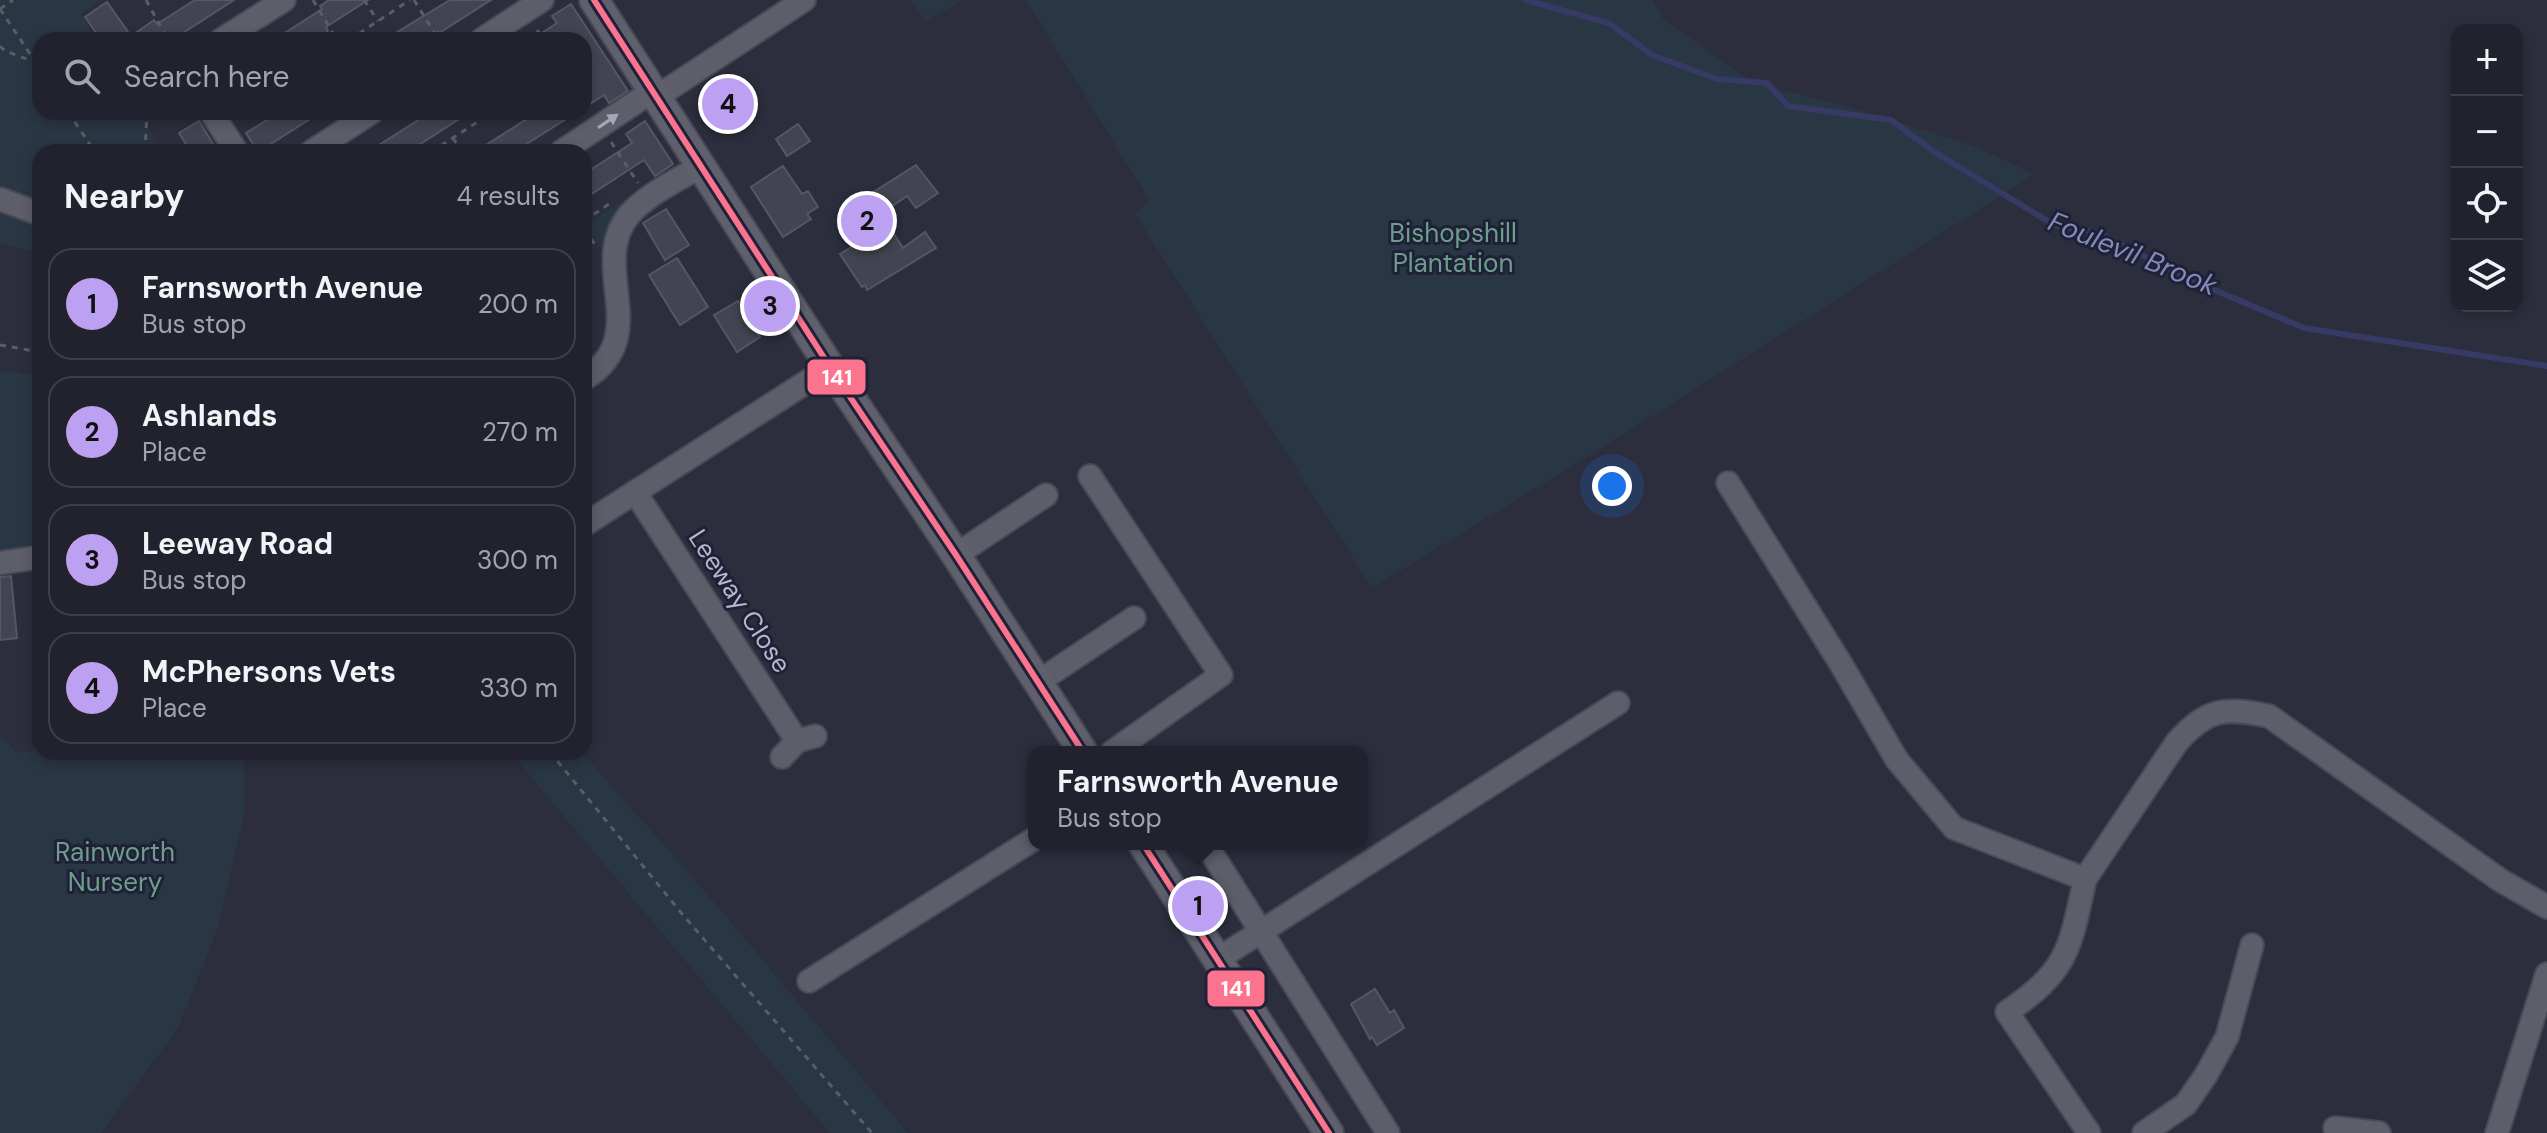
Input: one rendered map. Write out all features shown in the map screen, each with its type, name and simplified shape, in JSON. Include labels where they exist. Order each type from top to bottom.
[{"type":"main road","points":[[594,0],[1079,746]]},
{"type":"main road","points":[[1147,850],[1329,1133]]},
{"type":"street","points":[[234,32],[284,0]]},
{"type":"street","points":[[493,32],[542,0]]},
{"type":"street","points":[[573,144],[804,0]]},
{"type":"street","points":[[216,120],[232,144]]},
{"type":"street","points":[[323,144],[360,120]]},
{"type":"street","points":[[592,372],[606,361],[614,348],[618,319],[615,253],[620,233],[630,215],[648,199],[701,166]]},
{"type":"street","points":[[0,199],[32,211]]},
{"type":"street","points":[[592,520],[830,367]]},
{"type":"street","points":[[1090,476],[1221,675],[1120,746]]},
{"type":"street","points":[[1728,483],[1897,760],[1954,828],[2085,879]]},
{"type":"street","name":"Leeway Close","points":[[635,492],[798,744]]},
{"type":"street","points":[[956,555],[1046,495]]},
{"type":"street","points":[[0,563],[32,558]]},
{"type":"street","points":[[1038,682],[1134,618]]},
{"type":"street","points":[[1218,959],[1618,703]]},
{"type":"street","points":[[2089,1133],[2007,1012],[2033,995],[2057,970],[2072,941],[2085,879],[2185,733],[2214,711],[2240,710],[2269,716],[2500,880],[2547,907]]},
{"type":"street","points":[[809,981],[1028,843]]},
{"type":"street","points":[[1210,850],[1388,1133]]},
{"type":"street","points":[[2144,1133],[2186,1104],[2206,1075],[2227,1037],[2252,945]]},
{"type":"street","points":[[2497,1133],[2547,974]]},
{"type":"street","points":[[2335,1128],[2379,1133]]},
{"type":"path","points":[[13,0],[0,9],[32,57]]},
{"type":"path","points":[[146,0],[164,32]]},
{"type":"path","points":[[313,0],[332,32]]},
{"type":"path","points":[[364,0],[378,21]]},
{"type":"path","points":[[361,32],[412,0],[434,32]]},
{"type":"path","points":[[0,46],[5,51],[32,61]]},
{"type":"path","points":[[592,114],[648,199]]},
{"type":"path","points":[[73,120],[90,144]]},
{"type":"path","points":[[145,144],[147,120]]},
{"type":"path","points":[[444,144],[478,120]]},
{"type":"path","points":[[453,138],[457,144]]},
{"type":"path","points":[[0,345],[32,351]]},
{"type":"path","points":[[557,760],[683,915],[872,1133]]},
{"type":"green space","points":[[0,0],[101,0],[81,14],[92,32],[32,32],[32,120],[144,120],[157,144],[32,144],[32,251],[1,243],[0,252]]},
{"type":"green space","points":[[911,0],[962,0],[926,22]]},
{"type":"green space","name":"Bishopshill Plantation","points":[[1026,0],[1652,0],[1663,19],[1751,81],[1857,109],[1973,146],[2035,174],[1600,449],[1372,588],[1135,214],[1149,200]]},
{"type":"green space","points":[[637,191],[641,196],[606,256],[592,236],[592,221]]},
{"type":"green space","points":[[0,371],[32,374],[32,559],[0,571]]},
{"type":"green space","name":"Rainworth Nursery","points":[[0,735],[17,753],[32,751],[32,760],[245,760],[244,815],[217,931],[178,1028],[101,1133],[0,1133]]},
{"type":"green space","points":[[517,760],[588,760],[703,889],[908,1133],[830,1133]]},
{"type":"building","points":[[195,0],[234,0],[184,32],[137,32],[154,20],[157,24]]},
{"type":"building","points":[[329,0],[368,0],[326,27],[326,32],[286,32],[322,9],[320,6]]},
{"type":"building","points":[[450,0],[491,0],[441,32],[397,32]]},
{"type":"building","points":[[107,2],[128,32],[95,32],[85,17]]},
{"type":"building","points":[[571,4],[589,32],[543,32],[557,23],[552,16]]},
{"type":"building","points":[[592,36],[628,91],[609,103],[604,95],[592,103]]},
{"type":"building","points":[[737,80],[755,105],[737,117],[734,111],[711,125],[701,109],[702,102]]},
{"type":"building","points":[[267,120],[308,120],[271,144],[253,144],[246,133]]},
{"type":"building","points":[[418,120],[458,120],[420,144],[381,144]]},
{"type":"building","points":[[525,120],[564,120],[527,144],[488,144]]},
{"type":"building","points":[[199,121],[213,144],[186,144],[179,133]]},
{"type":"building","points":[[645,121],[673,164],[655,176],[644,160],[592,194],[592,169],[632,143],[626,134]]},
{"type":"building","points":[[798,124],[810,141],[787,156],[776,139]]},
{"type":"building","points":[[916,165],[938,193],[916,208],[907,196],[881,214],[903,248],[925,232],[936,248],[867,290],[840,254],[853,246],[846,234],[854,229],[840,208],[863,194],[867,196]]},
{"type":"building","points":[[783,166],[802,194],[808,191],[818,207],[807,214],[811,219],[783,237],[751,187]]},
{"type":"building","points":[[666,209],[689,245],[665,260],[643,223]]},
{"type":"building","points":[[677,258],[708,307],[680,325],[649,275]]},
{"type":"building","points":[[738,301],[760,337],[737,352],[714,315]]},
{"type":"building","points":[[11,576],[17,638],[0,640],[0,577]]},
{"type":"building","points":[[1375,989],[1390,1013],[1394,1010],[1404,1028],[1377,1045],[1372,1037],[1370,1039],[1351,1004]]},
{"type":"waterway","name":"Foulevil Brook","points":[[1525,0],[1609,23],[1652,55],[1717,79],[1767,83],[1788,106],[1891,120],[1936,153],[2054,225],[2098,233],[2191,280],[2304,328],[2547,366]]},
{"type":"transit line","name":"141","points":[[594,0],[1079,746]]},
{"type":"transit line","name":"141","points":[[1147,850],[1329,1133]]},
{"type":"place","name":"McPhersons Vets","points":[[728,104]]},
{"type":"place","name":"Ashlands","points":[[867,221]]},
{"type":"place","name":"Leeway Road","points":[[770,306]]},
{"type":"place","name":"Farnsworth Avenue","points":[[1198,906]]}]
